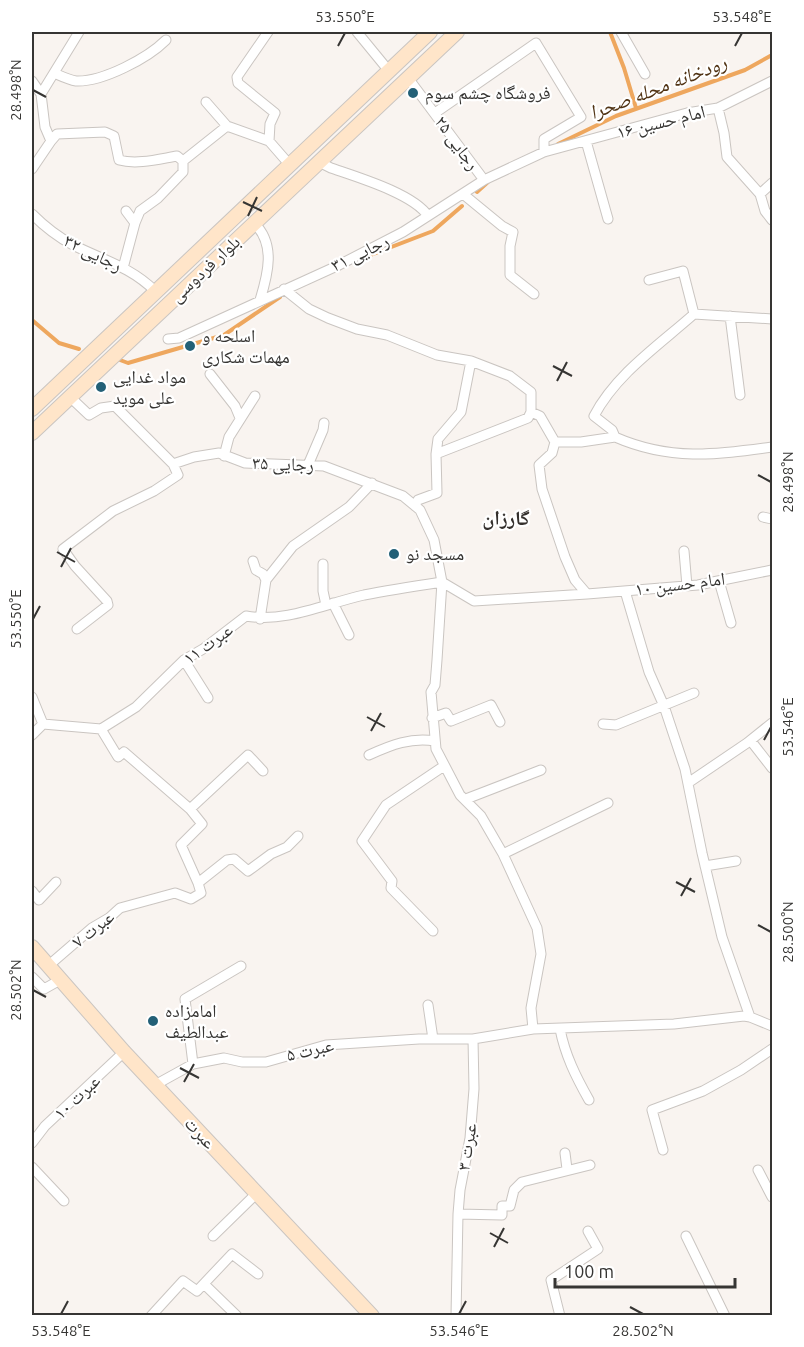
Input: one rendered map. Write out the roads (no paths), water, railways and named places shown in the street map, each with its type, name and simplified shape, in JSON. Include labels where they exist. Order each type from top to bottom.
[{"type":"main road","name":"بلوار فردوسی","points":[[32,409],[430,32]]},
{"type":"main road","name":"بلوار فردوسی","points":[[32,433],[457,32]]},
{"type":"main road","points":[[155,291],[167,305]]},
{"type":"main road","name":"عبرت","points":[[32,947],[124,1052],[372,1316]]},
{"type":"street","points":[[36,94],[54,73],[79,32]]},
{"type":"street","points":[[268,32],[237,77],[238,82],[275,113],[270,124],[270,141]]},
{"type":"street","points":[[357,32],[389,71]]},
{"type":"street","points":[[621,32],[645,74]]},
{"type":"street","points":[[54,73],[73,80],[97,79],[121,70],[153,53],[166,40]]},
{"type":"street","points":[[435,113],[536,43],[581,117],[544,139],[544,152]]},
{"type":"street","name":"رجایی ۲۵","points":[[408,78],[484,180]]},
{"type":"street","points":[[32,81],[51,141]]},
{"type":"street","name":"امام حسین ۱۶","points":[[544,152],[687,113],[717,108],[772,81]]},
{"type":"street","points":[[207,102],[227,126],[270,141],[289,164]]},
{"type":"street","points":[[717,108],[724,133],[727,158],[760,194],[765,211],[772,220]]},
{"type":"street","points":[[183,161],[227,126]]},
{"type":"street","points":[[32,169],[57,134],[105,132],[114,136],[119,160],[177,156],[183,161]]},
{"type":"street","points":[[586,141],[608,219]]},
{"type":"street","name":"رجایی ۳۱","points":[[168,339],[179,338],[337,266],[403,232],[484,180],[544,152]]},
{"type":"street","points":[[123,268],[140,211],[159,198],[183,172],[183,161]]},
{"type":"street","points":[[319,162],[410,200],[423,207],[428,216]]},
{"type":"street","points":[[760,194],[772,183]]},
{"type":"street","points":[[463,194],[502,226],[513,232],[510,246],[510,275],[534,294]]},
{"type":"street","points":[[126,211],[135,223]]},
{"type":"street","name":"رجایی ۳۲","points":[[32,214],[72,244],[141,277],[155,291]]},
{"type":"street","points":[[254,223],[262,230],[270,256],[269,273],[260,300]]},
{"type":"street","points":[[649,280],[683,271],[694,315]]},
{"type":"street","points":[[284,289],[309,309],[328,318],[357,329],[387,335],[437,355],[471,361],[510,376],[531,392],[531,412],[528,418],[436,453]]},
{"type":"street","points":[[615,437],[612,430],[594,416],[601,404],[623,378],[694,315],[772,319]]},
{"type":"street","points":[[730,316],[740,395]]},
{"type":"street","points":[[471,361],[461,412],[438,439],[437,493],[418,500],[415,506],[420,510],[434,540],[442,582],[435,685],[431,692],[432,718],[436,749],[444,766],[459,795],[466,799],[481,816],[503,854],[537,928],[541,954],[531,1008],[533,1029]]},
{"type":"street","points":[[210,374],[235,406],[240,418]]},
{"type":"street","points":[[224,456],[229,437],[255,396]]},
{"type":"street","points":[[70,397],[89,415],[100,408],[115,406],[173,464],[178,475],[154,491],[113,511],[63,549],[108,605],[77,629]]},
{"type":"street","points":[[531,412],[540,416],[555,442],[552,453],[539,465],[542,489],[575,580],[587,594]]},
{"type":"street","points":[[308,465],[324,423]]},
{"type":"street","points":[[555,442],[581,442],[615,437],[633,445],[660,452],[691,455],[772,447]]},
{"type":"street","name":"رجایی ۳۵","points":[[173,464],[194,457],[219,453],[245,463],[324,466],[403,496],[415,506]]},
{"type":"street","points":[[260,619],[266,580],[293,546],[349,507],[372,483]]},
{"type":"street","points":[[684,551],[687,586]]},
{"type":"street","points":[[253,561],[256,570],[263,574],[266,580]]},
{"type":"street","points":[[323,564],[323,591],[350,635]]},
{"type":"street","name":"امام حسین ۱۰","points":[[442,582],[474,601],[687,586],[772,570]]},
{"type":"street","points":[[719,581],[731,623]]},
{"type":"street","name":"عبرت ۱۱","points":[[100,729],[136,707],[184,660],[246,616],[260,619],[286,617],[366,595],[442,582]]},
{"type":"street","points":[[625,591],[649,672],[664,706],[685,769],[722,937],[750,1017]]},
{"type":"street","points":[[184,660],[208,698]]},
{"type":"street","points":[[603,724],[616,725],[694,693]]},
{"type":"street","points":[[32,697],[43,724]]},
{"type":"street","points":[[432,718],[446,713],[451,721],[491,705],[500,722]]},
{"type":"street","points":[[688,783],[751,741],[772,723]]},
{"type":"street","points":[[43,724],[100,729],[118,756],[124,752],[190,809],[202,824],[181,845],[198,883],[227,860],[234,859],[248,871],[271,854],[287,847],[298,836]]},
{"type":"street","points":[[32,735],[43,724]]},
{"type":"street","points":[[369,755],[394,744],[422,739],[435,741]]},
{"type":"street","points":[[751,741],[772,768]]},
{"type":"street","points":[[190,809],[248,755],[263,771]]},
{"type":"street","points":[[433,931],[391,888],[392,880],[362,841],[386,806],[444,766]]},
{"type":"street","points":[[466,799],[541,770]]},
{"type":"street","points":[[503,854],[608,803]]},
{"type":"street","points":[[705,866],[736,861]]},
{"type":"street","points":[[32,891],[39,900],[56,882]]},
{"type":"street","name":"عبرت ۷","points":[[48,966],[92,928],[120,908],[175,893],[191,898],[201,893],[198,883]]},
{"type":"street","points":[[193,1064],[185,999],[241,966]]},
{"type":"street","points":[[32,977],[45,989],[60,980]]},
{"type":"street","points":[[428,1005],[433,1039]]},
{"type":"street","points":[[473,1040],[533,1029],[674,1024],[744,1016],[772,1026]]},
{"type":"street","points":[[560,1029],[565,1052],[589,1100]]},
{"type":"street","name":"عبرت ۵","points":[[155,1085],[193,1064],[224,1058],[242,1062],[266,1062],[326,1045],[433,1039],[473,1040]]},
{"type":"street","name":"عبرت ۳","points":[[456,1316],[458,1214],[471,1128],[474,1089],[473,1040]]},
{"type":"street","points":[[663,1150],[652,1110],[703,1091],[741,1070],[772,1049]]},
{"type":"street","name":"عبرت ۱۰","points":[[32,1143],[45,1126],[124,1052]]},
{"type":"street","points":[[565,1153],[567,1169]]},
{"type":"street","points":[[458,1214],[502,1215],[502,1206],[510,1206],[514,1190],[522,1182],[590,1165]]},
{"type":"street","points":[[32,1167],[64,1201]]},
{"type":"street","points":[[758,1170],[772,1197]]},
{"type":"street","points":[[213,1236],[256,1194]]},
{"type":"street","points":[[560,1316],[551,1280],[598,1249],[588,1231]]},
{"type":"street","points":[[686,1236],[725,1316]]},
{"type":"street","points":[[151,1316],[183,1281],[197,1291],[232,1254],[258,1274]]},
{"type":"street","points":[[204,1284],[237,1316]]},
{"type":"waterway","points":[[610,32],[636,108]]},
{"type":"waterway","name":"رودخانه محله صحرا","points":[[558,144],[616,116],[745,70],[772,55]]},
{"type":"waterway","name":"رودخانه محله صحرا","points":[[477,192],[488,182]]},
{"type":"waterway","name":"رودخانه محله صحرا","points":[[360,259],[433,231],[462,206]]},
{"type":"waterway","points":[[120,360],[128,363],[224,335],[280,297]]},
{"type":"waterway","points":[[32,320],[59,343],[79,349]]},
{"type":"place","name":"فروشگاه چشم سوم","points":[[413,93]]},
{"type":"place","name":"اسلحه و مهمات شکاری","points":[[190,346]]},
{"type":"place","name":"مواد غدایی علی موید","points":[[101,387]]},
{"type":"place","name":"مسجد نو","points":[[394,554]]},
{"type":"place","name":"امامزاده عبدالطیف","points":[[153,1021]]},
{"type":"district","name":"گارزان","points":[[506,518]]}]
